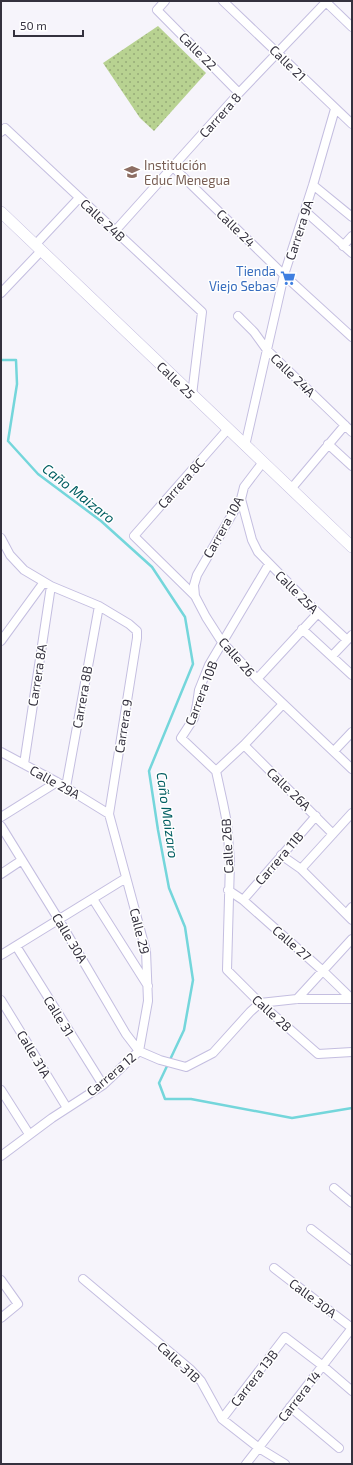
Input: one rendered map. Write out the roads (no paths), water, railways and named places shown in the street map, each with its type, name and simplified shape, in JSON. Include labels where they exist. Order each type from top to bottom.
[{"type":"street","name":"Calle 22","points":[[165,1],[157,10],[239,93]]},
{"type":"street","name":"Calle 21","points":[[223,1],[352,124]]},
{"type":"street","name":"Carrera 8","points":[[115,231],[239,93],[326,1]]},
{"type":"street","points":[[326,1],[352,27]]},
{"type":"street","name":"Carrera 9A","points":[[246,446],[284,275],[313,185],[335,109]]},
{"type":"street","name":"Calle 24B","points":[[3,130],[202,312],[192,395]]},
{"type":"street","name":"Calle 24","points":[[173,167],[284,275],[352,337]]},
{"type":"street","points":[[313,185],[352,217]]},
{"type":"street","points":[[1,292],[79,198]]},
{"type":"street","points":[[305,211],[352,253]]},
{"type":"street","name":"Calle 25","points":[[1,212],[352,547]]},
{"type":"street","points":[[343,246],[352,236]]},
{"type":"street","name":"Calle 24A","points":[[238,316],[254,332],[267,350],[352,432]]},
{"type":"street","points":[[291,489],[345,425]]},
{"type":"street","name":"Carrera 8C","points":[[134,536],[228,430]]},
{"type":"street","points":[[328,444],[352,466]]},
{"type":"street","name":"Carrera 10A","points":[[196,596],[194,585],[197,575],[241,499],[244,487],[263,462]]},
{"type":"street","name":"Calle 25A","points":[[241,499],[252,540],[258,552],[318,613],[349,637]]},
{"type":"street","name":"Calle 26","points":[[134,536],[196,596],[206,617],[222,642],[256,679],[352,769]]},
{"type":"street","points":[[1,538],[10,555],[18,564],[32,575],[47,584],[99,606]]},
{"type":"street","name":"Carrera 10B","points":[[216,771],[181,738],[194,718],[198,704],[199,690],[209,665],[269,564]]},
{"type":"street","points":[[1,640],[47,584]]},
{"type":"street","name":"Carrera 8A","points":[[24,764],[47,584]]},
{"type":"street","name":"Carrera 9","points":[[99,606],[133,627],[136,631],[137,638],[109,814]]},
{"type":"street","name":"Carrera 8B","points":[[66,787],[99,606]]},
{"type":"street","points":[[256,679],[318,613]]},
{"type":"street","points":[[302,629],[352,675]]},
{"type":"street","points":[[332,656],[349,637]]},
{"type":"street","points":[[216,771],[244,745],[283,704]]},
{"type":"street","points":[[334,751],[352,732]]},
{"type":"street","name":"Calle 26A","points":[[244,745],[333,834]]},
{"type":"street","name":"Calle 29A","points":[[3,756],[24,764],[57,782],[109,814]]},
{"type":"street","name":"Calle 26B","points":[[216,771],[224,803],[228,829],[230,862],[228,890],[227,970]]},
{"type":"street","points":[[1,817],[57,782]]},
{"type":"street","name":"Calle 29","points":[[109,814],[144,938],[146,951],[149,986],[147,1014],[139,1051]]},
{"type":"street","points":[[301,869],[352,814]]},
{"type":"street","name":"Carrera 11B","points":[[243,900],[316,816]]},
{"type":"street","name":"Calle 30A","points":[[1,826],[60,920],[126,1034],[139,1051]]},
{"type":"street","points":[[281,855],[301,869],[349,917],[352,907]]},
{"type":"street","points":[[1,874],[22,860]]},
{"type":"street","points":[[1,955],[126,878]]},
{"type":"street","name":"Calle 27","points":[[228,890],[243,900],[323,971],[352,999]]},
{"type":"street","points":[[93,899],[149,986]]},
{"type":"street","points":[[297,999],[352,939]]},
{"type":"street","name":"Calle 31","points":[[16,946],[103,1085]]},
{"type":"street","name":"Calle 28","points":[[227,970],[260,1003],[318,1054],[352,1052]]},
{"type":"street","points":[[260,1003],[297,999],[352,999]]},
{"type":"street","name":"Calle 31A","points":[[1,1000],[67,1108]]},
{"type":"street","name":"Carrera 12","points":[[1,1156],[29,1134],[103,1085],[139,1051],[149,1056],[186,1067],[213,1053],[260,1003]]},
{"type":"street","points":[[1,1090],[29,1134]]},
{"type":"street","points":[[334,1188],[352,1203]]},
{"type":"street","points":[[311,1229],[352,1261]]},
{"type":"street","name":"Calle 30A","points":[[274,1268],[352,1328]]},
{"type":"street","name":"Calle 31B","points":[[83,1279],[190,1369],[201,1381],[222,1419],[259,1448],[285,1464]]},
{"type":"street","points":[[1,1280],[18,1304],[1,1318]]},
{"type":"street","name":"Carrera 14","points":[[246,1464],[352,1328]]},
{"type":"street","name":"Carrera 13B","points":[[222,1419],[286,1337],[323,1366]]},
{"type":"street","points":[[323,1366],[352,1391]]},
{"type":"street","points":[[290,1407],[339,1448]]},
{"type":"waterway","name":"Caño Maizaro","points":[[1,360],[16,360],[17,384],[8,441],[38,474],[101,521],[152,567],[185,617],[193,664],[149,771],[169,888],[185,927],[193,980],[184,1030],[159,1083],[165,1099],[191,1099],[292,1118],[352,1108]]},
{"type":"place","name":"Institución Educ Menegua","points":[[132,172]]},
{"type":"place","name":"Tienda Viejo Sebas","points":[[288,278]]}]
